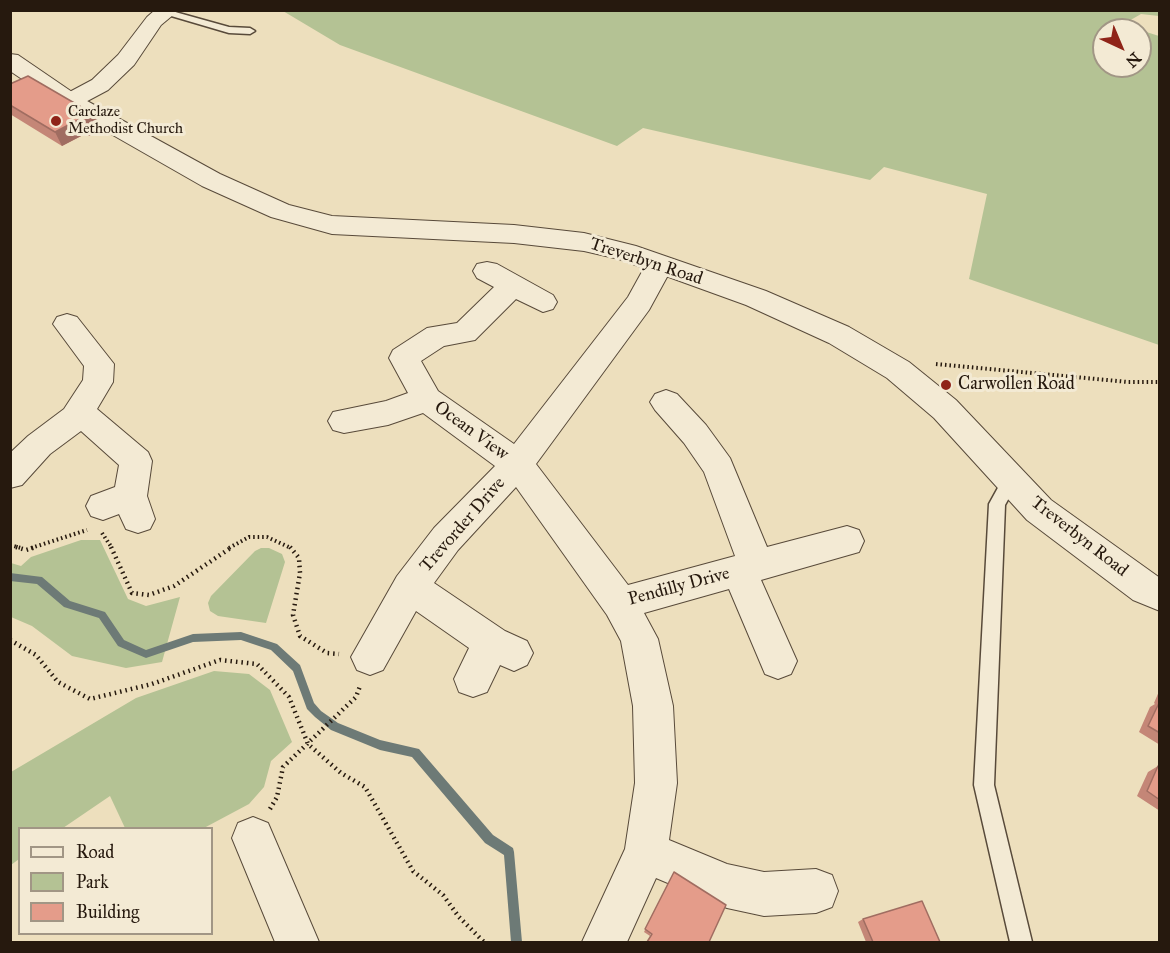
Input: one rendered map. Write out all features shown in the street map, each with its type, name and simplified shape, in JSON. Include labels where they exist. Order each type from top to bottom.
[{"type":"street","points":[[70,100],[100,84],[126,60],[154,21],[168,12]]},
{"type":"street","name":"Treverbyn Road","points":[[10,60],[20,81],[70,100],[211,180],[290,214],[332,225],[514,234],[570,240],[626,252],[659,266],[756,298],[839,335],[898,370],[945,409],[1039,510],[1146,589],[1160,595]]},
{"type":"street","points":[[604,942],[646,852],[656,783],[653,706],[639,639],[620,603],[517,464],[639,303],[659,266]]},
{"type":"street","name":"Ocean View","points":[[517,464],[427,399],[404,358],[437,336],[465,333],[500,278],[543,302]]},
{"type":"street","points":[[10,475],[39,444],[75,418],[98,382],[99,364],[67,324]]},
{"type":"street","points":[[344,421],[388,413],[427,399]]},
{"type":"street","name":"Pendilly Drive","points":[[666,402],[695,434],[718,467],[747,568],[778,662]]},
{"type":"street","points":[[79,411],[136,461],[124,507]]},
{"type":"street","name":"Trevorder Drive","points":[[370,657],[410,587],[446,539],[517,464]]},
{"type":"street","name":"Pendilly Drive","points":[[620,603],[847,541]]},
{"type":"street","name":"Trevorder Drive","points":[[410,587],[503,648],[473,679]]},
{"type":"street","points":[[253,838],[297,942]]},
{"type":"street","points":[[646,852],[727,886],[764,894],[816,891]]},
{"type":"lane","points":[[168,12],[229,30],[250,31]]},
{"type":"lane","points":[[1011,480],[997,504],[984,785],[1021,942]]},
{"type":"path","points":[[878,358],[1128,382],[1160,382]]},
{"type":"path","points":[[10,545],[26,550],[84,530],[100,531],[108,539],[132,593],[149,595],[174,586],[249,537],[267,537],[288,545],[299,558],[300,573],[293,615],[300,636],[327,653],[370,657],[356,698],[283,767],[277,796],[253,838]]},
{"type":"path","points":[[10,640],[36,655],[58,682],[90,699],[152,684],[220,660],[257,664],[289,697],[308,744],[341,773],[365,787],[413,871],[443,895],[459,917],[484,942]]},
{"type":"green space","points":[[283,11],[1159,11],[1159,16],[1141,14],[1134,18],[1092,18],[1092,78],[1152,78],[1152,34],[1159,36],[1159,345],[969,279],[987,194],[884,167],[870,180],[643,128],[617,146],[340,45]]},
{"type":"green space","points":[[81,540],[100,540],[128,599],[146,606],[180,597],[162,662],[126,668],[72,656],[32,626],[11,617],[11,563],[21,566],[31,557]]},
{"type":"green space","points":[[269,548],[282,554],[285,562],[266,623],[218,616],[210,611],[208,603],[211,596],[255,551]]},
{"type":"green space","points":[[214,671],[249,674],[270,690],[292,742],[271,761],[264,787],[249,804],[206,827],[125,827],[110,796],[64,827],[18,827],[18,860],[11,865],[11,772],[136,698]]},
{"type":"building","points":[[28,76],[95,115],[82,122],[78,120],[55,132],[10,105],[10,84]]},
{"type":"building","points":[[1160,701],[1160,733],[1148,726]]},
{"type":"building","points":[[1158,766],[1160,768],[1160,800],[1147,791]]},
{"type":"building","points":[[674,872],[726,905],[709,942],[647,942],[652,934],[645,929]]},
{"type":"building","points":[[922,901],[940,942],[873,942],[863,919]]},
{"type":"waterway","points":[[10,577],[39,580],[67,604],[102,615],[121,643],[146,654],[193,638],[241,636],[274,647],[297,668],[310,706],[318,714],[335,727],[380,745],[415,753],[489,839],[509,852],[517,942]]},
{"type":"place","name":"Carclaze Methodist Church","points":[[56,121]]},
{"type":"place","name":"Carwollen Road","points":[[946,385]]}]
